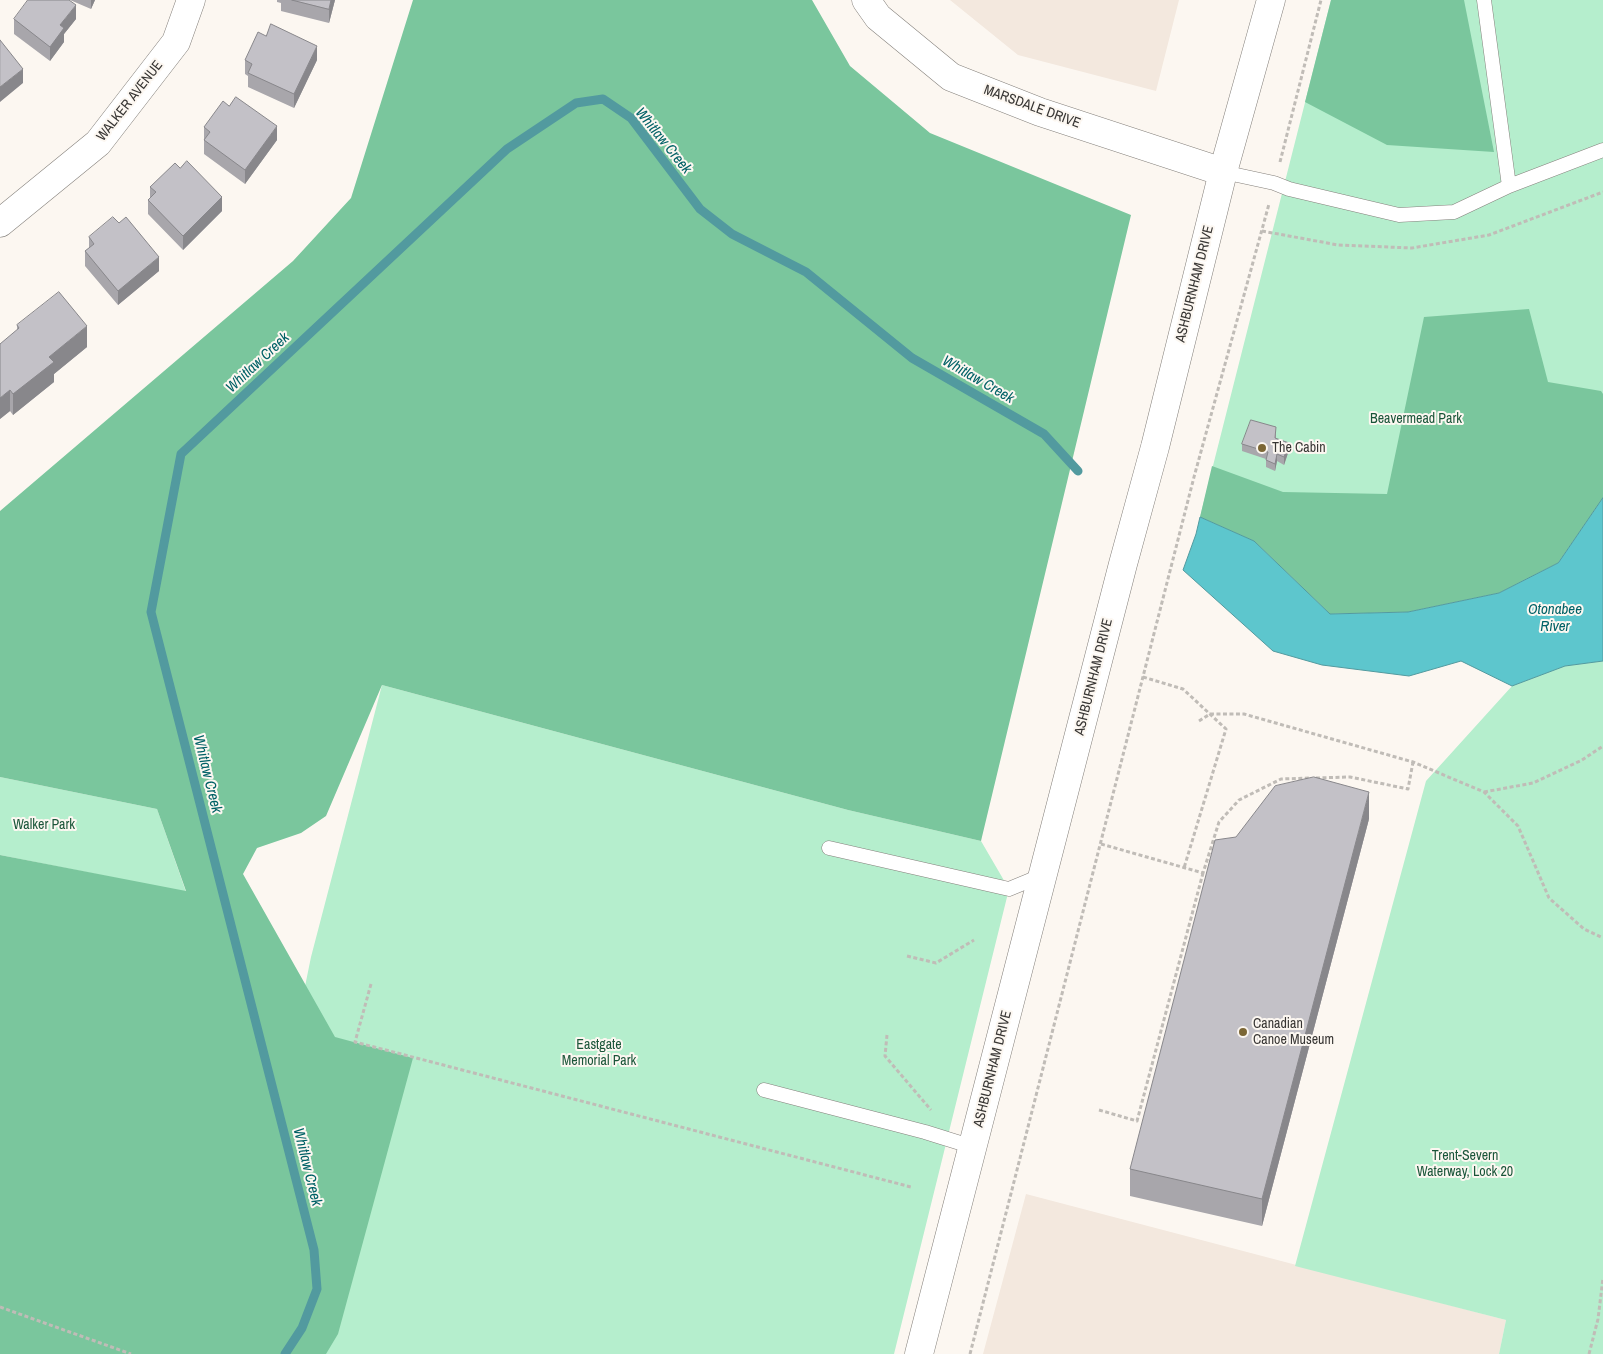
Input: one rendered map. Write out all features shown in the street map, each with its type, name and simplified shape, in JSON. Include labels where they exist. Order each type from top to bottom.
[{"type":"main road","name":"WALKER AVENUE","points":[[0,223],[98,143],[176,42],[191,0]]},
{"type":"main road","name":"MARSDALE DRIVE","points":[[866,0],[878,17],[951,77],[1040,112],[1223,172]]},
{"type":"main road","name":"ASHBURNHAM DRIVE","points":[[919,1354],[1123,564],[1155,447],[1223,172],[1271,0]]},
{"type":"lane","points":[[1484,0],[1509,186]]},
{"type":"lane","points":[[1223,172],[1399,215],[1454,212],[1509,186],[1603,150]]},
{"type":"lane","points":[[829,848],[1008,890],[1043,875]]},
{"type":"lane","points":[[764,1090],[973,1146]]},
{"type":"path","points":[[970,1354],[1194,477],[1274,183],[1321,0]]},
{"type":"path","points":[[1144,677],[1183,689],[1226,729],[1184,868]]},
{"type":"path","points":[[1199,721],[1210,714],[1244,714],[1413,762],[1484,792],[1518,826],[1549,898],[1584,929],[1603,938]]},
{"type":"path","points":[[1484,792],[1533,783],[1582,760],[1603,746]]},
{"type":"path","points":[[1099,1110],[1137,1121],[1203,873],[1219,822],[1239,800],[1281,779],[1350,777],[1408,789],[1413,762]]},
{"type":"path","points":[[1101,844],[1203,873]]},
{"type":"path","points":[[907,956],[936,963],[974,940]]},
{"type":"path","points":[[372,984],[355,1042],[911,1187]]},
{"type":"path","points":[[886,1035],[885,1056],[931,1110]]},
{"type":"path","points":[[1589,1354],[1598,1319],[1603,1278]]},
{"type":"path","points":[[0,1307],[131,1354]]},
{"type":"shaded area","points":[[950,0],[1179,0],[1156,91],[1018,55]]},
{"type":"shaded area","points":[[1026,1194],[1506,1320],[1499,1354],[983,1354]]},
{"type":"green space","points":[[413,0],[812,0],[850,66],[930,133],[1131,215],[981,841],[848,810],[382,685],[326,816],[301,833],[257,848],[243,874],[335,1037],[413,1058],[338,1334],[326,1354],[0,1354],[0,855],[186,891],[157,809],[0,777],[0,511],[293,261],[351,198]]},
{"type":"green space","name":"Beavermead Park","points":[[1331,0],[1603,0],[1603,498],[1408,612],[1200,517]]},
{"type":"green space","points":[[1331,0],[1464,0],[1494,152],[1387,145],[1305,102]]},
{"type":"green space","points":[[1529,309],[1548,382],[1601,391],[1603,394],[1603,498],[1558,563],[1499,593],[1408,612],[1330,614],[1254,541],[1200,517],[1212,466],[1283,492],[1387,494],[1424,317]]},
{"type":"green space","name":"Trent-Severn Waterway, Lock 20","points":[[1603,661],[1603,1354],[1499,1354],[1506,1320],[1295,1266],[1426,781],[1512,686],[1565,666]]},
{"type":"green space","name":"Eastgate Memorial Park","points":[[382,685],[848,810],[981,841],[1009,889],[894,1354],[230,1354],[311,957]]},
{"type":"green space","name":"Walker Park","points":[[0,777],[157,809],[186,892],[0,855]]},
{"type":"water","name":"Otonabee River","points":[[1603,498],[1603,661],[1565,666],[1512,686],[1461,661],[1409,676],[1322,665],[1273,651],[1183,570],[1200,517],[1254,541],[1330,614],[1408,612],[1499,593],[1558,563]]},
{"type":"building","points":[[28,0],[69,0],[76,5],[60,25],[64,28],[50,47],[14,19]]},
{"type":"building","points":[[292,0],[331,0],[329,9]]},
{"type":"building","points":[[271,24],[317,46],[294,94],[248,73],[252,64],[245,60],[258,32],[266,36]]},
{"type":"building","points":[[0,40],[23,69],[0,87]]},
{"type":"building","points":[[236,97],[277,126],[245,170],[204,140],[210,132],[204,127],[223,101],[229,106]]},
{"type":"building","points":[[187,161],[222,197],[183,236],[148,200],[156,192],[150,187],[175,163],[180,168]]},
{"type":"building","points":[[113,217],[119,223],[126,217],[159,257],[118,291],[85,251],[94,244],[89,237]]},
{"type":"building","points":[[59,292],[87,326],[49,357],[54,362],[13,394],[10,390],[0,398],[0,344],[19,328],[17,325]]},
{"type":"building","name":"The Cabin","points":[[1251,420],[1276,427],[1275,438],[1289,443],[1284,457],[1277,454],[1275,464],[1266,460],[1268,452],[1242,444]]},
{"type":"building","name":"Canadian Canoe Museum","points":[[1314,777],[1369,792],[1262,1199],[1130,1169],[1215,840],[1236,837],[1275,786]]},
{"type":"waterway","name":"Whitlaw Creek","points":[[285,1354],[302,1328],[317,1289],[314,1250],[151,612],[181,454],[507,149],[576,103],[603,99],[631,118],[700,209],[732,234],[806,272],[912,358],[1044,434],[1078,471]]},
{"type":"place","name":"The Cabin","points":[[1262,448]]},
{"type":"place","name":"Canadian Canoe Museum","points":[[1243,1032]]}]
